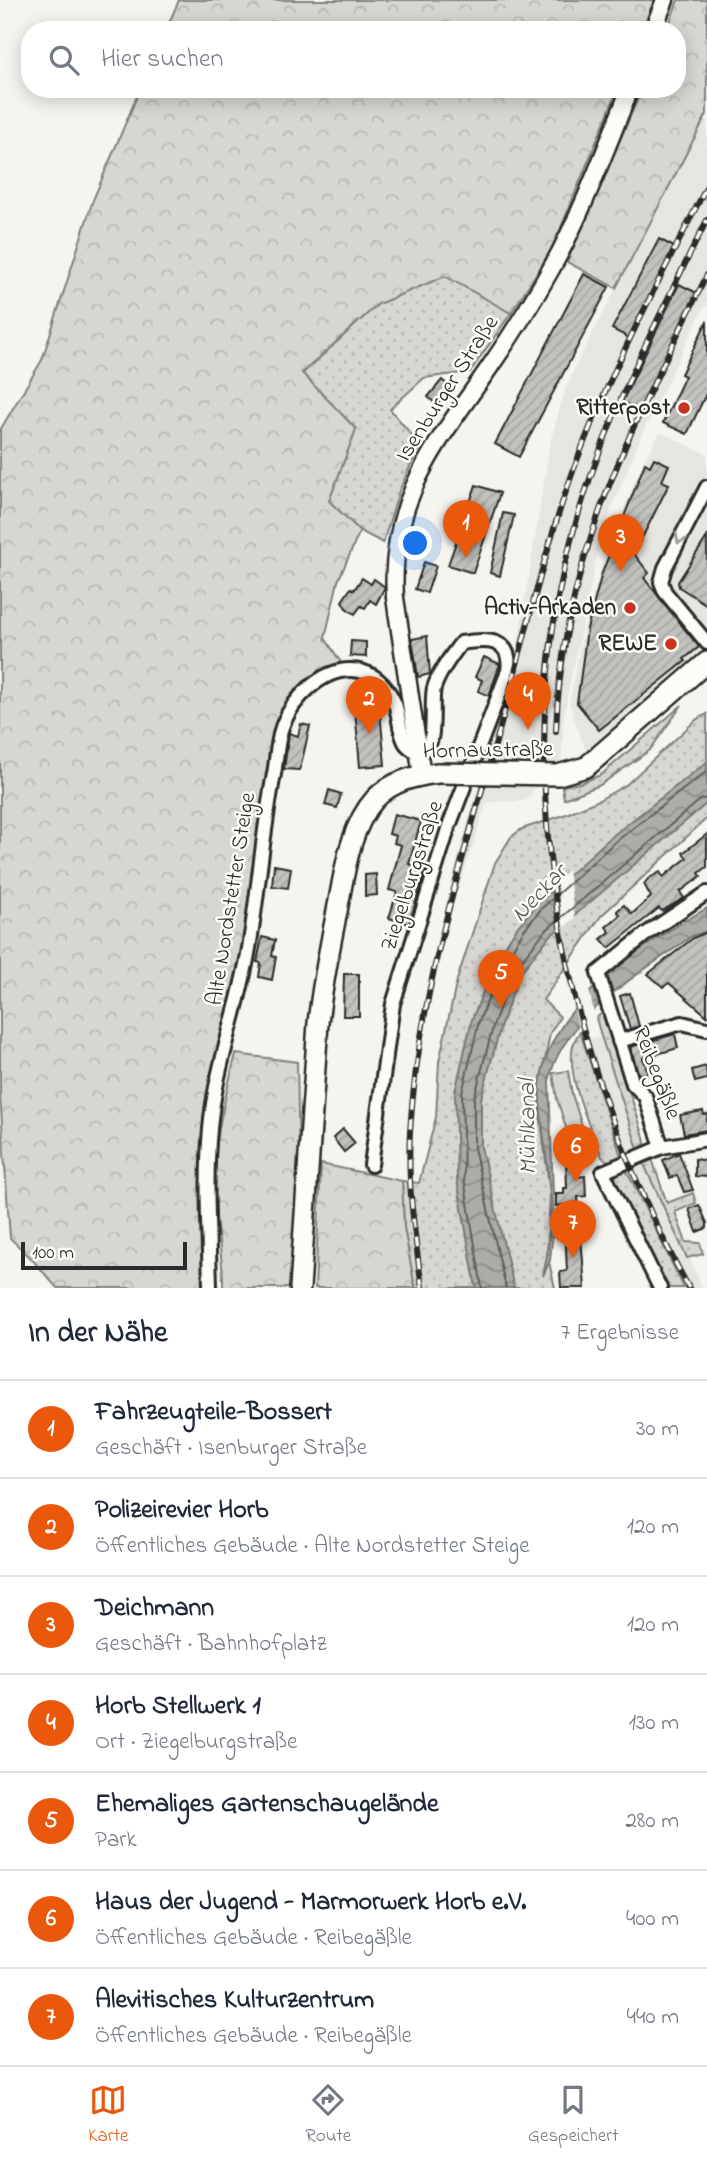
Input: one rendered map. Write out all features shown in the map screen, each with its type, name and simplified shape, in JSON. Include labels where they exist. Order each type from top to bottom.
[{"type":"main road","name":"Hornaustraße","points":[[300,1288],[318,1023],[323,985],[355,833],[367,809],[382,792],[403,780],[430,774],[558,775],[586,767],[685,689],[707,662]]},
{"type":"street","points":[[657,21],[665,0]]},
{"type":"street","name":"Isenburger Straße","points":[[430,774],[419,751],[408,692],[394,577],[404,512],[416,480],[436,444],[512,334],[557,257],[578,215],[626,98]]},
{"type":"street","points":[[707,487],[665,568],[661,582],[665,592],[707,643]]},
{"type":"street","name":"Ziegelburgstraße","points":[[371,1164],[393,1003],[449,826],[508,671],[509,660],[506,653],[495,641],[484,639],[461,643],[452,655],[433,690],[431,741],[425,749],[419,751]]},
{"type":"street","name":"Alte Nordstetter Steige","points":[[210,1288],[210,1126],[250,944],[263,832],[283,724],[294,705],[309,688],[328,676],[348,669],[363,671],[377,678],[387,690],[395,704],[404,743],[412,750],[419,751]]},
{"type":"street","name":"Reibegäßle","points":[[662,1147],[645,1096],[633,1084],[599,977],[612,962],[646,934],[707,893]]},
{"type":"street","points":[[619,1041],[682,1023],[707,1029]]},
{"type":"street","name":"Reibegäßle","points":[[660,1288],[603,1171],[662,1147],[707,1139]]},
{"type":"shaded area","points":[[707,114],[707,305],[642,434],[598,549],[564,714],[560,782],[541,783],[524,801],[487,802],[458,891],[449,889],[519,637],[551,439],[563,397],[574,369]]},
{"type":"shaded area","points":[[660,432],[707,454],[707,645],[587,755],[569,703],[583,631],[606,551],[641,467]]},
{"type":"shaded area","points":[[601,1036],[639,1152],[703,1288],[684,1288],[622,1159],[582,1041]]},
{"type":"green space","points":[[179,0],[654,0],[646,21],[170,21]]},
{"type":"green space","points":[[678,0],[707,0],[707,114],[616,288],[567,262],[638,98],[686,98],[686,21],[670,21]]},
{"type":"green space","points":[[136,98],[614,98],[553,247],[511,313],[445,276],[378,304],[302,373],[356,429],[329,501],[360,531],[338,581],[325,638],[342,664],[326,667],[303,684],[279,718],[241,953],[204,1130],[200,1188],[205,1288],[57,1288],[10,1238],[0,1095],[0,430],[42,360],[93,200]]},
{"type":"green space","points":[[445,276],[511,313],[470,372],[424,378],[390,409],[420,445],[399,491],[383,543],[360,531],[329,501],[356,429],[302,374],[378,304]]},
{"type":"green space","points":[[682,705],[650,750],[600,785],[564,799],[562,786],[581,783],[601,775]]},
{"type":"green space","points":[[707,714],[707,818],[601,916],[543,1000],[560,1017],[550,1033],[538,1098],[550,1194],[547,1253],[555,1288],[415,1288],[404,1228],[402,1181],[419,1183],[436,1117],[439,1062],[457,980],[495,863],[511,837],[522,829],[599,800],[627,784],[697,719]]},
{"type":"green space","points":[[602,1013],[644,1137],[645,1143],[639,1152],[596,1018]]},
{"type":"green space","points":[[580,1032],[622,1159],[608,1161],[602,1157],[578,1094],[572,1059],[574,1044]]},
{"type":"green space","points":[[236,1054],[297,1062],[299,1164],[290,1288],[223,1288],[214,1204],[214,1174],[220,1123]]},
{"type":"green space","points":[[568,1071],[572,1094],[588,1145],[573,1150],[557,1099],[553,1073]]},
{"type":"green space","points":[[652,1159],[667,1203],[693,1193],[696,1203],[675,1212],[686,1242],[700,1243],[703,1254],[687,1258],[642,1160]]},
{"type":"green space","points":[[321,1164],[402,1181],[404,1228],[415,1288],[315,1288]]},
{"type":"green space","points":[[625,1167],[684,1288],[667,1288],[615,1180],[616,1175]]},
{"type":"water","points":[[707,762],[707,803],[549,937],[520,973],[501,1025],[481,1099],[481,1147],[514,1288],[476,1288],[457,1180],[455,1092],[472,1019],[496,960],[518,926],[537,904],[611,837]]},
{"type":"water","points":[[707,908],[707,931],[692,936],[607,998],[570,1036],[557,1058],[549,1081],[554,1222],[550,1260],[543,1276],[550,1233],[551,1201],[540,1101],[543,1069],[554,1039],[573,1011],[596,986],[652,942]]},
{"type":"pier","points":[[568,870],[575,918],[558,933],[551,886]]},
{"type":"pier","points":[[589,990],[594,1013],[579,1030],[573,1005]]},
{"type":"building","points":[[659,239],[674,247],[629,338],[612,329]]},
{"type":"building","points":[[584,274],[609,287],[519,457],[495,444]]},
{"type":"building","points":[[679,284],[697,293],[639,410],[622,402]]},
{"type":"building","points":[[707,321],[707,392],[687,434],[663,423],[685,376],[681,374]]},
{"type":"building","points":[[442,380],[451,388],[437,405],[428,397]]},
{"type":"building","name":"Activ-Arkaden","points":[[654,458],[669,465],[662,481],[669,484],[634,554],[649,573],[644,578],[699,647],[684,659],[686,661],[599,730],[577,703],[587,629],[602,573],[645,463],[650,466]]},
{"type":"building","points":[[476,485],[500,493],[473,573],[448,565]]},
{"type":"building","points":[[503,513],[514,515],[500,576],[490,573]]},
{"type":"building","points":[[707,537],[707,605],[679,587],[678,582]]},
{"type":"building","points":[[424,562],[436,566],[427,593],[415,589]]},
{"type":"building","points":[[362,578],[371,584],[374,579],[385,587],[376,604],[370,600],[365,608],[361,606],[355,614],[346,608],[342,601]]},
{"type":"building","points":[[427,636],[430,674],[418,677],[412,639]]},
{"type":"building","points":[[351,641],[366,642],[366,657],[350,656]]},
{"type":"building","points":[[484,657],[500,664],[489,696],[478,691],[482,680],[475,677]]},
{"type":"building","points":[[369,685],[370,702],[379,701],[385,765],[360,767],[353,686]]},
{"type":"building","points":[[301,724],[310,726],[301,765],[299,770],[284,769],[289,733],[298,736]]},
{"type":"building","points":[[329,790],[341,794],[337,808],[325,805]]},
{"type":"building","points":[[394,814],[421,821],[409,864],[426,869],[409,924],[389,918],[397,892],[389,890],[401,845],[394,843],[396,836],[389,834]]},
{"type":"building","points":[[707,834],[707,867],[699,873],[701,876],[680,892],[684,898],[662,911],[659,908],[609,948],[601,939],[610,932],[606,927],[620,915],[617,911],[624,905],[632,914],[651,897],[644,884],[648,879],[660,872],[663,877],[687,858],[683,853]]},
{"type":"building","points":[[274,865],[291,868],[288,888],[272,886]]},
{"type":"building","points":[[376,874],[377,895],[365,896],[365,875]]},
{"type":"building","points":[[707,932],[707,1016],[669,983],[663,987],[648,974],[693,938]]},
{"type":"building","points":[[262,937],[275,940],[272,956],[276,957],[272,980],[259,977],[261,963],[257,962]]},
{"type":"building","points":[[344,974],[359,974],[359,1016],[343,1016]]},
{"type":"building","points":[[630,993],[639,1026],[630,1029],[620,996]]},
{"type":"building","points":[[675,1034],[678,1048],[643,1058],[648,1072],[639,1075],[630,1047]]},
{"type":"building","points":[[706,1066],[707,1079],[695,1082],[692,1070]]},
{"type":"building","points":[[703,1111],[704,1115],[707,1114],[707,1130],[684,1134],[680,1115]]},
{"type":"building","points":[[343,1129],[355,1143],[344,1152],[333,1138]]},
{"type":"building","points":[[679,1153],[693,1190],[684,1192],[677,1175],[670,1178],[663,1160]]},
{"type":"building","points":[[575,1159],[576,1177],[585,1176],[586,1196],[578,1197],[585,1288],[561,1288],[560,1272],[567,1271],[564,1205],[556,1206],[556,1194],[564,1194],[564,1188],[567,1188],[566,1160]]},
{"type":"building","points":[[695,1159],[707,1161],[707,1177],[695,1176]]},
{"type":"building","points":[[699,1205],[707,1228],[697,1232],[689,1209]]},
{"type":"railway","points":[[422,1288],[414,1230],[410,1132],[414,1082],[442,935],[544,564],[578,458],[622,355],[707,186]]},
{"type":"railway","points":[[689,1288],[645,1199],[607,1105],[578,1008],[557,908],[546,808],[545,707],[557,607],[580,509],[592,471],[621,398],[707,220]]},
{"type":"railway","points":[[556,731],[561,668],[572,608],[587,550],[628,440],[707,275]]},
{"type":"place","name":"Ritterpost","points":[[684,408]]},
{"type":"place","name":"Fahrzeugteile-Bossert","points":[[466,558]]},
{"type":"place","name":"Deichmann","points":[[621,572]]},
{"type":"place","name":"Activ-Arkaden","points":[[630,608]]},
{"type":"place","name":"REWE","points":[[671,644]]},
{"type":"place","name":"Horb Stellwerk 1","points":[[528,730]]},
{"type":"place","name":"Polizeirevier Horb","points":[[369,734]]},
{"type":"place","name":"Ehemaliges Gartenschaugelände","points":[[501,1008]]},
{"type":"place","name":"Haus der Jugend - Marmorwerk Horb e.V.","points":[[576,1182]]},
{"type":"place","name":"Alevitisches Kulturzentrum","points":[[573,1258]]},
{"type":"water label","name":"Neckar","points":[[540,894]]},
{"type":"water label","name":"Mühlkanal","points":[[529,1127]]}]
